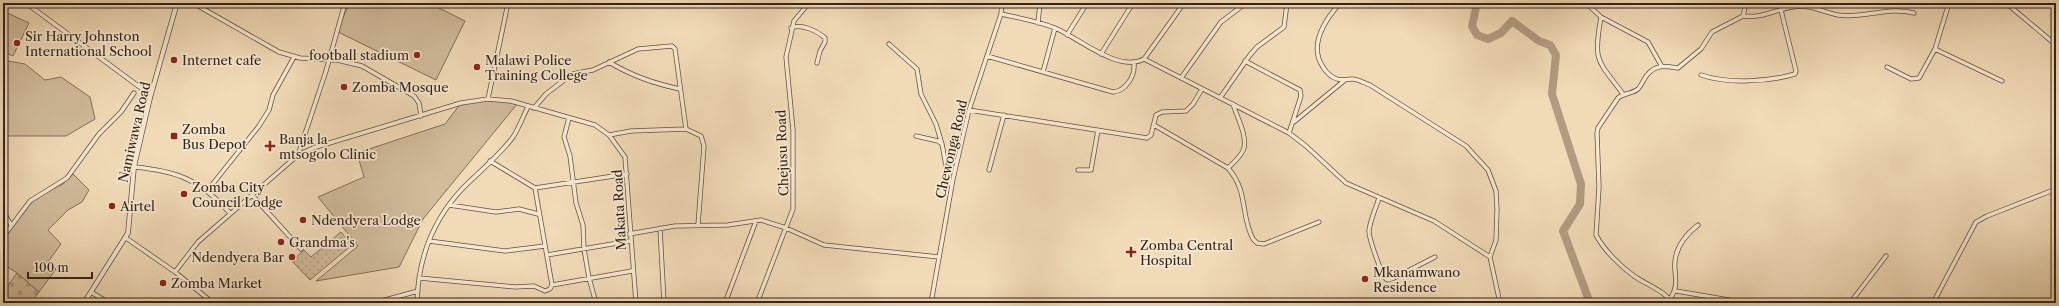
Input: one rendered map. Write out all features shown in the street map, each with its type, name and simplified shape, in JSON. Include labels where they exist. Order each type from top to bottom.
[{"type":"street","points":[[26,3],[145,90],[150,98]]},
{"type":"street","points":[[169,3],[177,5]]},
{"type":"street","points":[[193,3],[279,52],[294,56],[337,60],[362,66],[414,96],[419,103],[421,116]]},
{"type":"street","points":[[175,272],[198,242],[298,155],[329,60],[345,3]]},
{"type":"street","points":[[488,99],[508,3]]},
{"type":"street","name":"Chejusu Road","points":[[757,303],[786,228],[793,205],[793,130],[786,63],[791,28],[799,13],[810,3]]},
{"type":"street","name":"Chewonga Road","points":[[930,303],[952,185],[969,110],[1001,14],[1002,3]]},
{"type":"street","points":[[1038,23],[1040,3]]},
{"type":"street","points":[[1067,34],[1087,3]]},
{"type":"street","points":[[1101,54],[1133,3]]},
{"type":"street","points":[[1001,14],[1055,28],[1101,54],[1121,62],[1134,64],[1144,60],[1184,3]]},
{"type":"street","points":[[1181,78],[1221,22],[1246,3]]},
{"type":"street","points":[[1220,98],[1245,61],[1257,47],[1284,27],[1287,3]]},
{"type":"street","points":[[1340,3],[1323,25],[1317,53],[1319,61],[1325,71],[1333,78],[1345,80],[1354,79],[1370,85],[1466,146],[1481,161],[1492,179],[1497,210],[1496,240],[1490,257],[1500,303]]},
{"type":"street","points":[[1586,3],[1601,17],[1648,42],[1661,65]]},
{"type":"street","points":[[1743,16],[1746,3]]},
{"type":"street","points":[[1887,67],[1911,79],[1917,79],[1921,76],[1935,49],[1949,3]]},
{"type":"street","points":[[2006,3],[2056,45]]},
{"type":"street","name":"Namiwawa Road","points":[[84,303],[126,238],[129,226],[134,167],[150,98],[177,5]]},
{"type":"street","points":[[1698,225],[1688,233],[1681,242],[1675,261],[1676,291],[1670,301],[1633,275],[1610,253],[1596,235],[1600,187],[1597,133],[1598,128],[1614,103],[1623,94],[1638,89],[1647,75],[1661,65],[1678,68],[1701,49],[1712,32],[1743,16],[1757,18],[1781,10],[1811,5],[1838,15],[1856,15],[1890,10],[1914,13]]},
{"type":"street","points":[[1701,75],[1725,81],[1778,78],[1795,74],[1796,71],[1781,10]]},
{"type":"street","points":[[1601,17],[1597,41],[1599,62],[1623,94]]},
{"type":"street","points":[[791,28],[800,26],[805,27],[825,38],[826,42],[820,51],[817,63]]},
{"type":"street","points":[[1043,72],[1055,28]]},
{"type":"street","points":[[889,44],[917,68],[921,94],[936,124],[942,144],[948,177],[952,185]]},
{"type":"street","points":[[534,108],[546,94],[572,74],[593,70],[638,49],[672,46],[675,49],[686,129]]},
{"type":"street","points":[[1935,49],[2002,81]]},
{"type":"street","points":[[208,190],[259,126],[269,110],[273,94],[294,56]]},
{"type":"street","points":[[987,56],[1113,92],[1121,90],[1130,80],[1134,74],[1134,64]]},
{"type":"street","points":[[1144,60],[1289,133],[1306,146],[1346,183],[1434,221],[1490,257]]},
{"type":"street","points":[[1245,61],[1300,90],[1301,96],[1289,133]]},
{"type":"street","points":[[609,62],[622,70],[680,89]]},
{"type":"street","points":[[1293,122],[1345,80]]},
{"type":"street","points":[[969,110],[1147,138],[1151,136],[1156,116],[1162,112],[1186,111],[1189,109],[1202,89]]},
{"type":"street","points":[[3,237],[30,201],[67,178],[98,134],[121,112],[134,93]]},
{"type":"street","name":"Makata Road","points":[[298,155],[313,148],[461,103],[488,99],[511,100],[528,107],[595,125],[609,135],[625,158],[632,271],[636,303]]},
{"type":"street","points":[[1228,168],[1240,156],[1244,149],[1244,138],[1233,104]]},
{"type":"street","points":[[417,303],[421,264],[429,241],[449,205],[512,138],[528,107]]},
{"type":"street","points":[[989,170],[1004,116]]},
{"type":"street","points":[[569,118],[564,137],[569,152],[576,203],[583,225],[584,249],[588,278],[593,298],[596,303]]},
{"type":"street","points":[[1154,125],[1228,168],[1236,178],[1251,235],[1257,243],[1264,244],[1319,222]]},
{"type":"street","points":[[609,135],[631,131],[686,129],[697,133],[703,140],[698,225]]},
{"type":"street","points":[[1078,170],[1091,170],[1098,130]]},
{"type":"street","points":[[916,136],[938,141],[942,144]]},
{"type":"street","points":[[945,158],[957,162]]},
{"type":"street","points":[[490,161],[535,188],[627,174]]},
{"type":"street","points":[[134,167],[171,172],[208,190],[230,213]]},
{"type":"street","points":[[419,278],[515,287],[534,286],[545,291],[550,289],[552,284],[538,214],[535,188]]},
{"type":"street","points":[[1933,303],[1976,222],[1987,216],[2056,189]]},
{"type":"street","points":[[252,194],[301,249]]},
{"type":"street","points":[[1379,198],[1372,220],[1370,235],[1384,277],[1388,280],[1394,278],[1435,257]]},
{"type":"street","points":[[449,205],[496,212],[519,208],[538,214]]},
{"type":"street","points":[[3,211],[11,226]]},
{"type":"street","points":[[725,303],[756,220]]},
{"type":"street","points":[[630,234],[660,228],[698,225],[728,225],[756,220],[765,221],[786,228],[819,244],[939,257]]},
{"type":"street","points":[[660,228],[664,303]]},
{"type":"street","points":[[126,238],[175,272],[213,303]]},
{"type":"street","points":[[429,241],[509,251],[545,246]]},
{"type":"street","points":[[547,255],[630,241]]},
{"type":"street","points":[[1850,303],[1886,256]]},
{"type":"street","points":[[552,284],[632,271]]},
{"type":"street","points":[[374,303],[418,291]]},
{"type":"street","points":[[1676,291],[1748,303]]},
{"type":"street","points":[[91,292],[109,303]]},
{"type":"green space","name":"football stadium","points":[[350,3],[429,3],[465,21],[436,80],[336,31]]},
{"type":"green space","points":[[3,11],[29,23],[13,56],[3,52]]},
{"type":"green space","points":[[3,60],[25,64],[45,80],[61,77],[90,97],[95,119],[66,136],[3,136]]},
{"type":"green space","points":[[488,99],[518,103],[423,219],[399,267],[316,281],[358,246],[318,197],[364,177],[357,153],[445,124],[461,103]]},
{"type":"green space","points":[[73,174],[89,190],[82,202],[68,210],[48,230],[61,244],[48,262],[56,269],[39,292],[17,273],[3,264],[3,236],[29,200],[63,184]]},
{"type":"green space","points":[[341,232],[352,245],[310,280],[292,261],[304,250],[311,257]]},
{"type":"green space","points":[[17,273],[39,292],[31,303],[3,303],[3,292]]},
{"type":"waterway","points":[[1477,3],[1472,26],[1477,35],[1488,39],[1501,33],[1512,21],[1539,41],[1550,45],[1556,55],[1552,94],[1581,184],[1580,204],[1563,231],[1590,303]]},
{"type":"place","name":"Sir Harry Johnston International School","points":[[17,43]]},
{"type":"place","name":"football stadium","points":[[417,55]]},
{"type":"place","name":"Internet cafe","points":[[174,60]]},
{"type":"place","name":"Malawi Police Training College","points":[[477,67]]},
{"type":"place","name":"Zomba Mosque","points":[[344,87]]},
{"type":"place","name":"Zomba Bus Depot","points":[[174,136]]},
{"type":"place","name":"Banja la mtsogolo Clinic","points":[[270,146]]},
{"type":"place","name":"Zomba City Council Lodge","points":[[184,194]]},
{"type":"place","name":"Airtel","points":[[112,206]]},
{"type":"place","name":"Ndendyera Lodge","points":[[303,220]]},
{"type":"place","name":"Grandma's","points":[[281,242]]},
{"type":"place","name":"Zomba Central Hospital","points":[[1131,252]]},
{"type":"place","name":"Ndendyera Bar","points":[[292,257]]},
{"type":"place","name":"Mkanamwano Residence","points":[[1365,279]]},
{"type":"place","name":"Zomba Market","points":[[163,283]]}]
